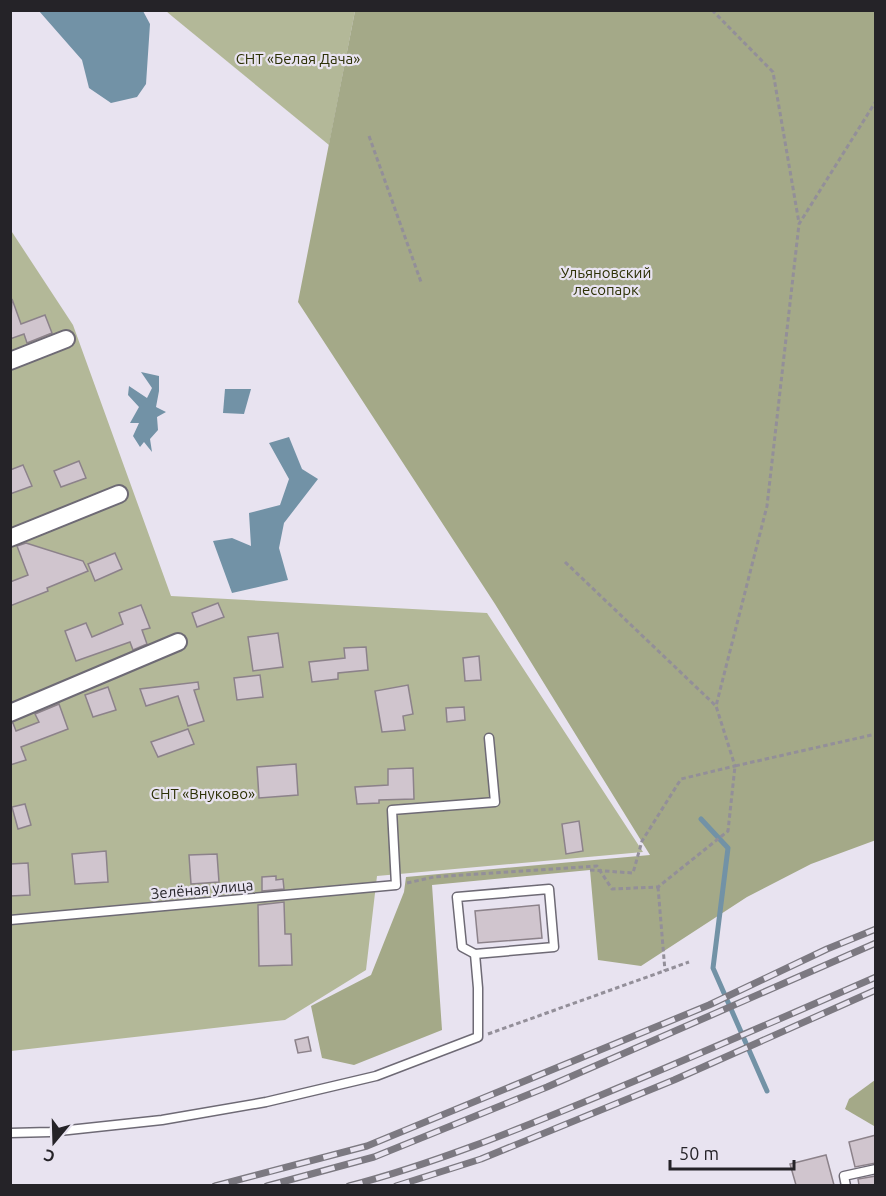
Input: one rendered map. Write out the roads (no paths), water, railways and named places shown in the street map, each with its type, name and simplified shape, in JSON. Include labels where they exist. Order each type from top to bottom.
[{"type":"street","points":[[10,362],[66,339]]},
{"type":"street","points":[[10,538],[119,494]]},
{"type":"street","points":[[10,712],[178,642]]},
{"type":"lane","name":"Зелёная улица","points":[[10,920],[396,885],[392,810],[495,802],[489,738]]},
{"type":"lane","points":[[549,889],[554,947],[475,954],[462,947],[457,897],[549,889]]},
{"type":"lane","points":[[10,1133],[50,1132],[162,1120],[266,1102],[376,1076],[478,1037],[475,954]]},
{"type":"lane","points":[[846,1185],[844,1176],[876,1169]]},
{"type":"water","points":[[39,11],[143,11],[150,24],[146,84],[137,97],[111,103],[89,88],[82,60]]},
{"type":"water","points":[[141,372],[159,376],[156,407],[166,412],[157,417],[158,430],[150,439],[152,452],[144,442],[140,447],[133,436],[139,423],[130,423],[139,407],[128,395],[129,386],[147,398],[152,388]]},
{"type":"water","points":[[225,389],[251,389],[244,414],[223,413]]},
{"type":"water","points":[[289,437],[302,469],[318,479],[284,523],[279,548],[288,580],[232,593],[213,541],[232,538],[251,546],[249,513],[280,505],[289,479],[269,443]]},
{"type":"waterway","points":[[701,819],[728,848],[713,968],[767,1091]]},
{"type":"railway","points":[[215,1186],[367,1146],[709,1005],[827,949],[876,929]]},
{"type":"railway","points":[[267,1186],[374,1157],[547,1087],[876,943]]},
{"type":"railway","points":[[349,1186],[442,1157],[534,1123],[876,977]]},
{"type":"railway","points":[[396,1186],[481,1159],[674,1080],[876,990]]},
{"type":"park label","name":"СНТ «Белая Дача»","points":[[298,58]]},
{"type":"park label","name":"Ульяновский лесопарк","points":[[606,280]]},
{"type":"park label","name":"СНТ «Внуково»","points":[[203,793]]}]
